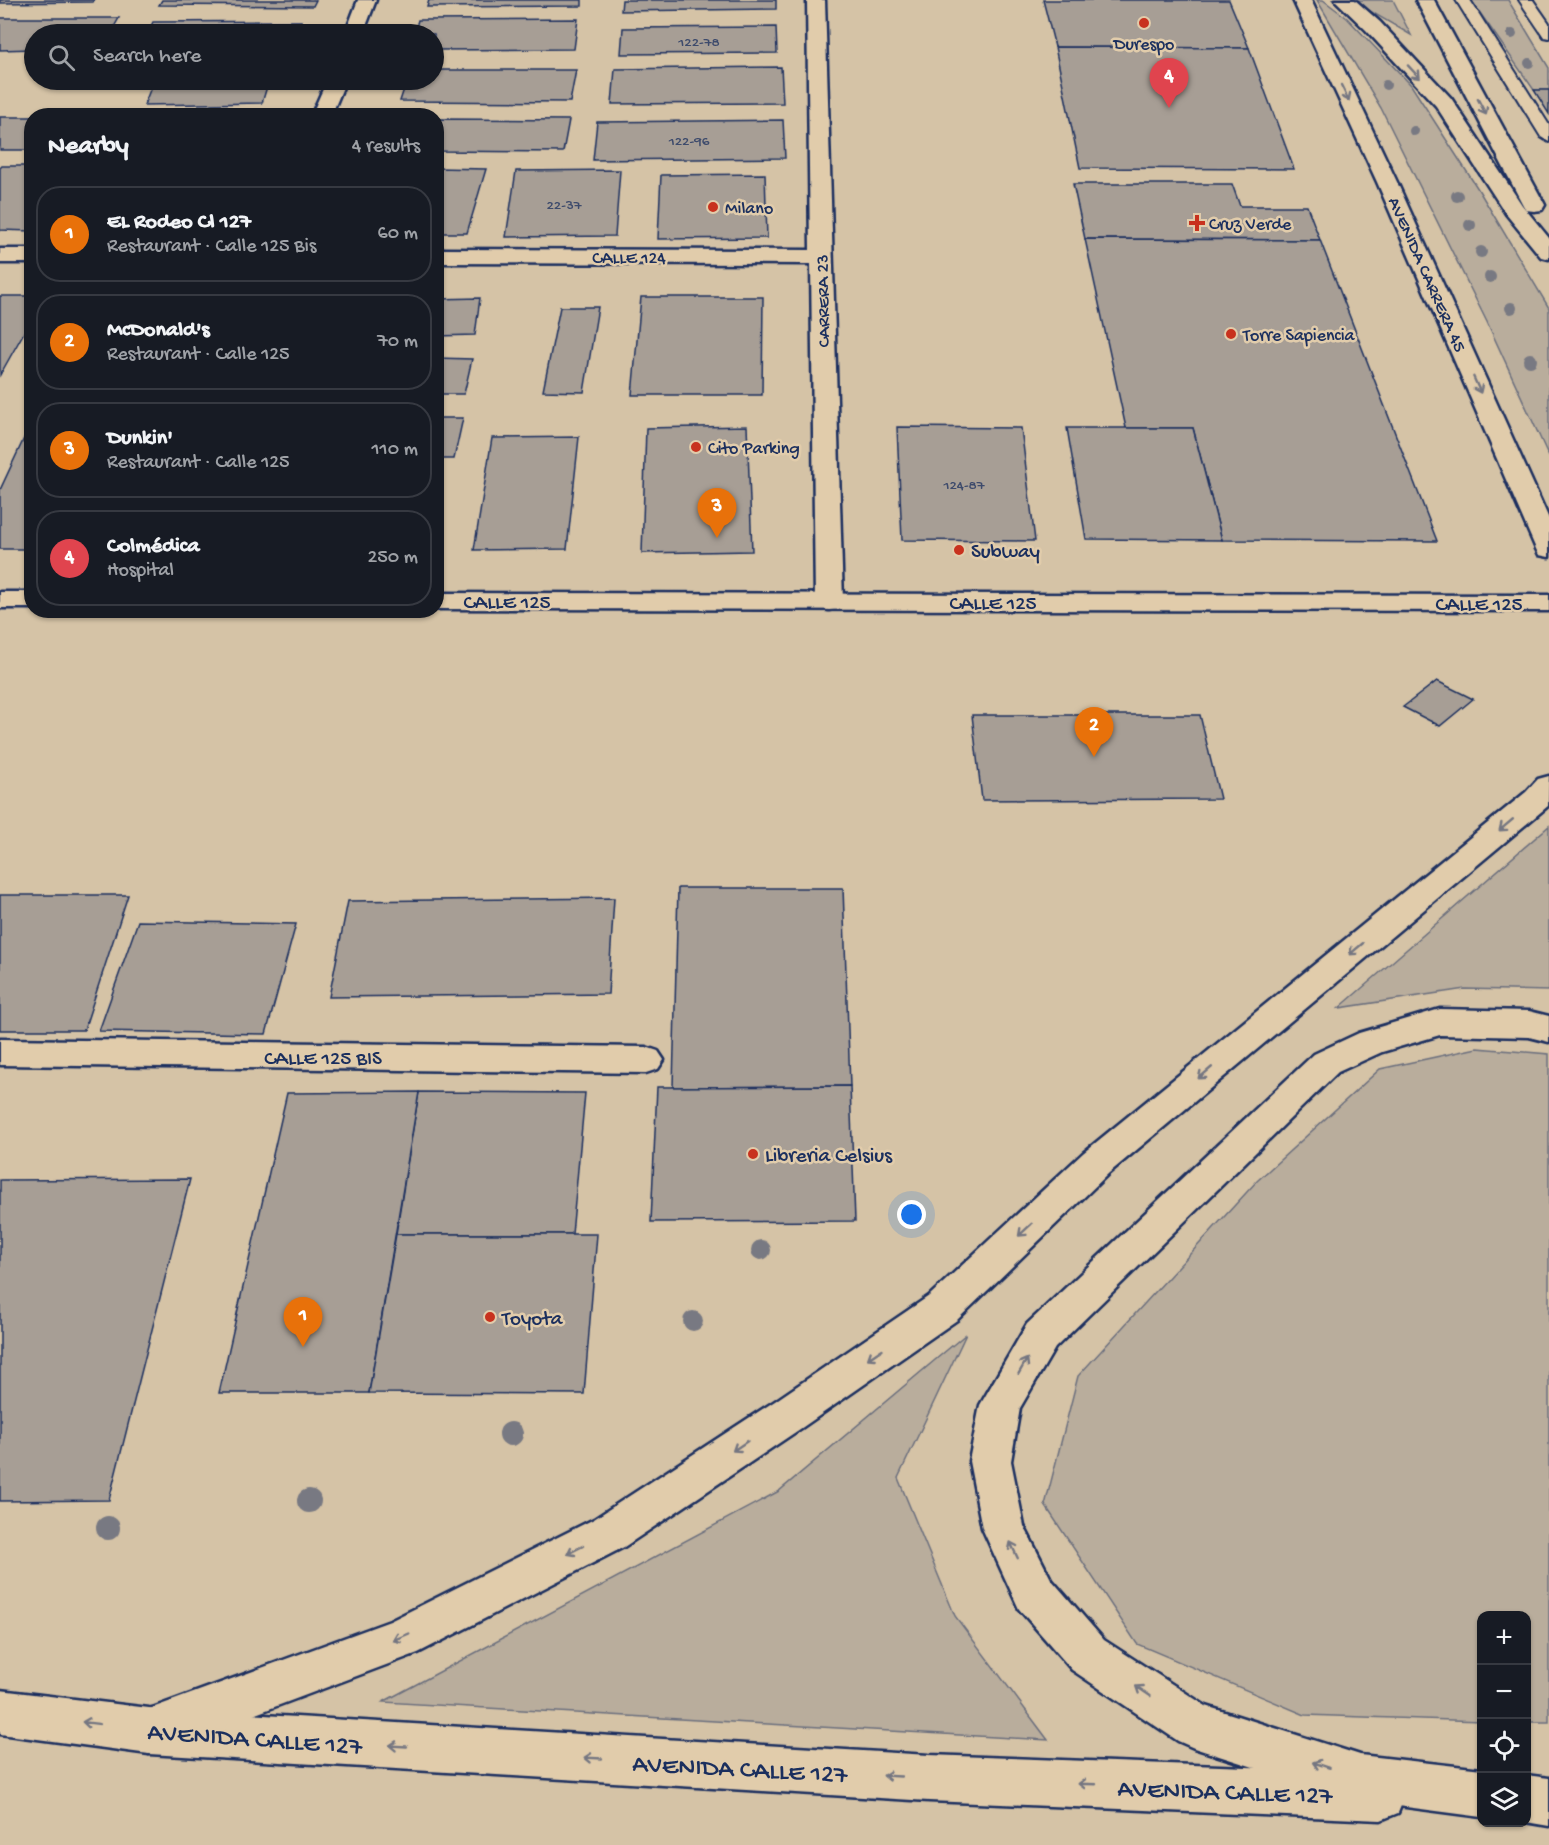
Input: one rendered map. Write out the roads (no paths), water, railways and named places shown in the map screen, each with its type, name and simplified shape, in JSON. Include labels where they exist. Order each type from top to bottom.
[{"type":"main road","points":[[358,24],[367,0]]},
{"type":"main road","name":"CARRERA 23","points":[[816,0],[829,602]]},
{"type":"main road","name":"AVENIDA CARRERA 45","points":[[1302,0],[1382,172],[1549,549]]},
{"type":"main road","points":[[1344,0],[1373,26],[1444,102],[1514,209],[1549,252]]},
{"type":"main road","points":[[1425,0],[1549,234]]},
{"type":"main road","points":[[324,108],[332,90]]},
{"type":"main road","points":[[0,256],[24,256]]},
{"type":"main road","name":"CALLE 124","points":[[444,256],[821,257]]},
{"type":"main road","points":[[0,600],[24,600]]},
{"type":"main road","name":"CALLE 125","points":[[444,601],[1549,603]]},
{"type":"main road","points":[[149,1731],[402,1638],[609,1533],[789,1414],[942,1308],[1096,1163],[1528,807],[1549,786]]},
{"type":"main road","points":[[1477,1792],[1360,1778],[1194,1725],[1088,1655],[1035,1594],[1003,1528],[990,1461],[1000,1405],[1041,1336],[1326,1063],[1371,1042],[1440,1022],[1529,1024],[1549,1029]]},
{"type":"main road","name":"CALLE 125 BIS","points":[[0,1052],[646,1059]]},
{"type":"main road","name":"AVENIDA CALLE 127","points":[[0,1712],[149,1731],[929,1778],[1477,1799]]},
{"type":"main road","points":[[1531,1800],[1549,1802]]},
{"type":"lane","points":[[1463,0],[1549,137]]},
{"type":"lane","points":[[1526,0],[1549,34]]},
{"type":"place","name":"Durespo","points":[[1144,23]]},
{"type":"place","name":"Colmédica","points":[[1169,108]]},
{"type":"place","name":"Milano","points":[[713,207]]},
{"type":"place","name":"Cruz Verde","points":[[1197,223]]},
{"type":"place","name":"Torre Sapiencia","points":[[1231,334]]},
{"type":"place","name":"Cito Parking","points":[[696,447]]},
{"type":"place","name":"Dunkin'","points":[[717,538]]},
{"type":"place","name":"Subway","points":[[959,550]]},
{"type":"place","name":"McDonald's","points":[[1094,757]]},
{"type":"place","name":"Libreria Celsius","points":[[753,1154]]},
{"type":"place","name":"Toyota","points":[[490,1317]]},
{"type":"place","name":"EL Rodeo Cl 127","points":[[303,1347]]}]
